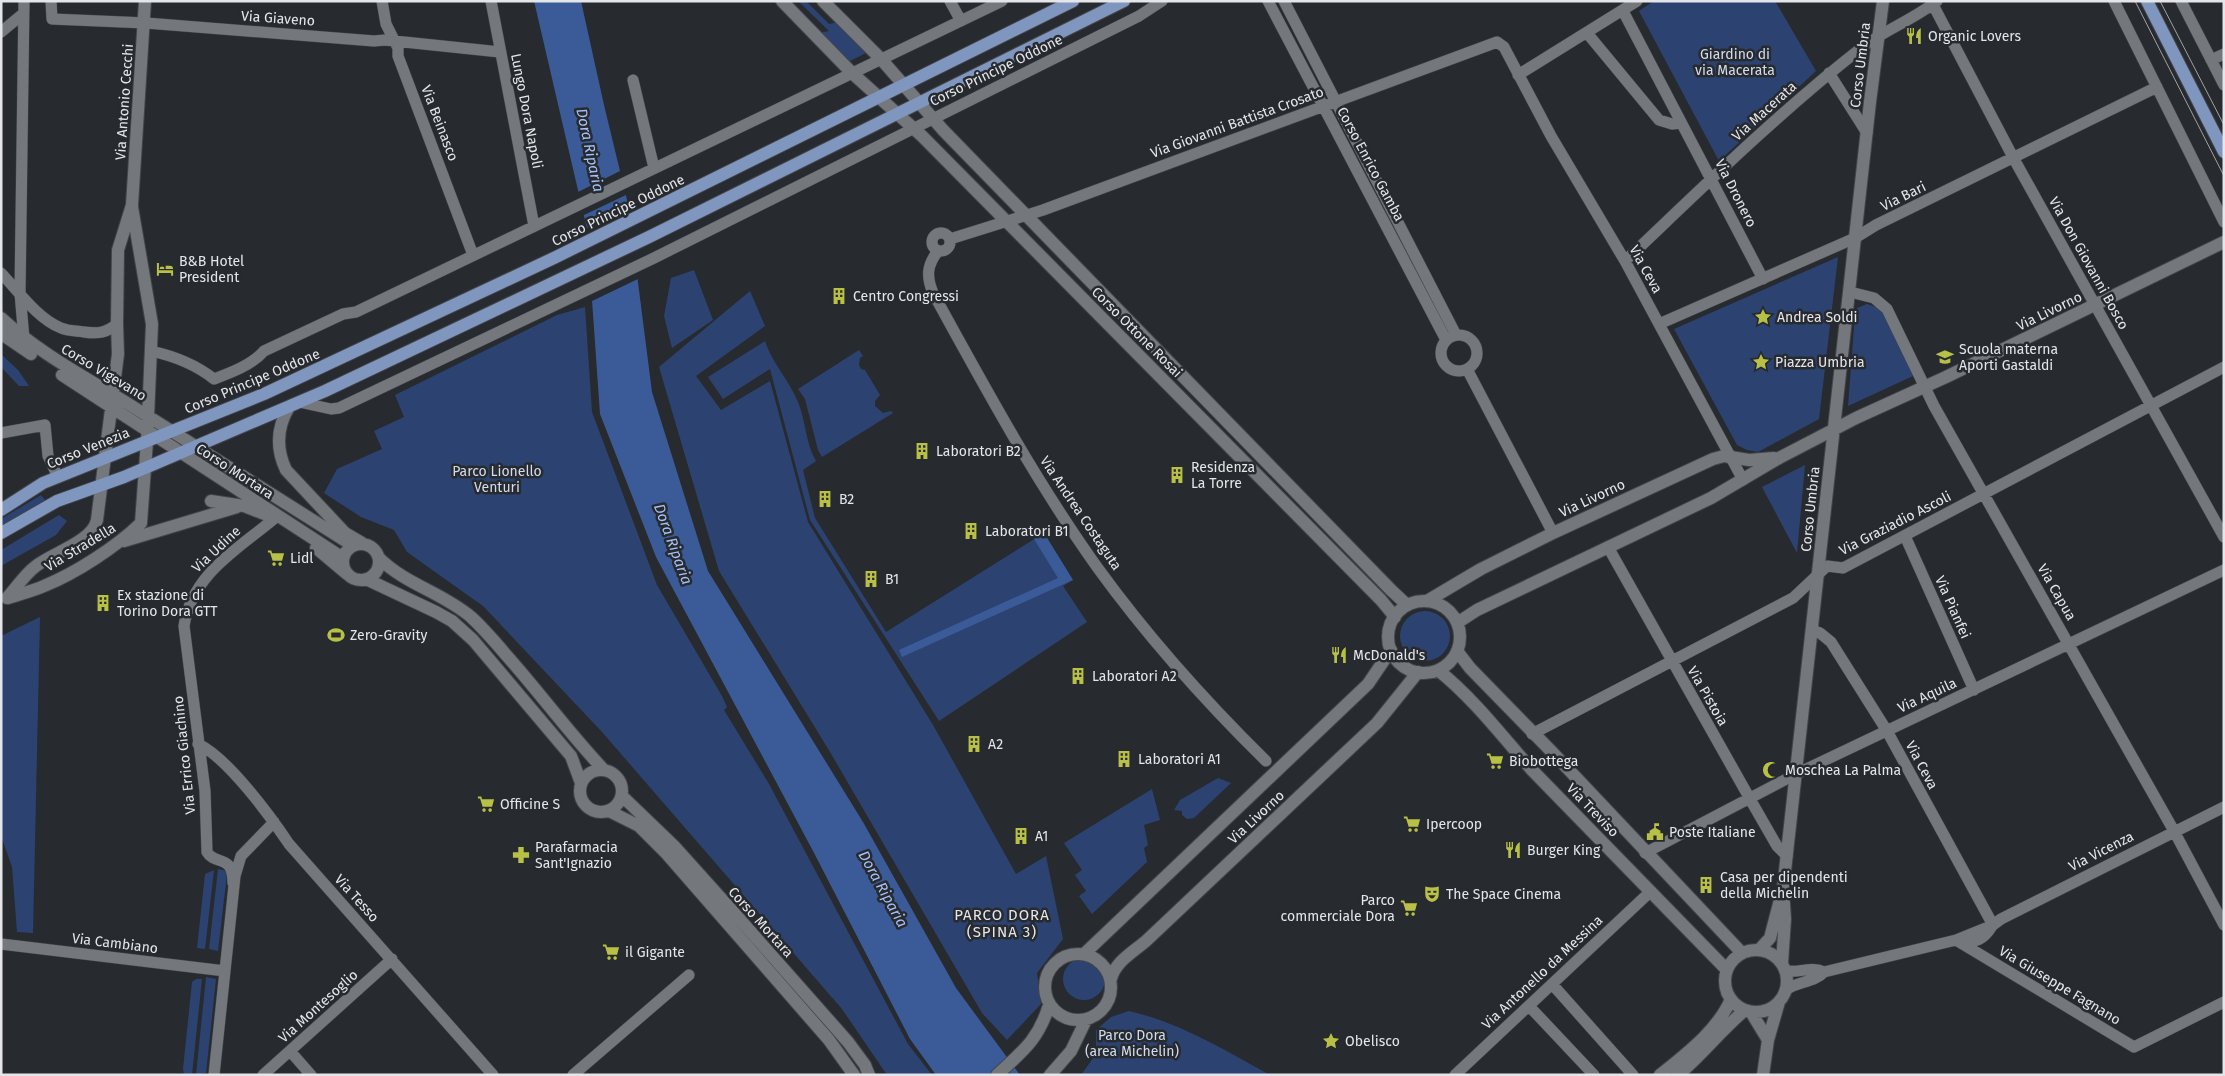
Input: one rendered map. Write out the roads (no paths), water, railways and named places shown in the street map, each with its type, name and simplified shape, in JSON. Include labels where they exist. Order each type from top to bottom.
[{"type":"main road","name":"Via Antonio Cecchi","points":[[145,1],[132,205],[152,324],[148,417],[150,437],[145,468]]},
{"type":"main road","name":"Corso Ottone Rosai","points":[[782,1],[852,73],[913,128],[1006,221],[1381,600],[1394,617]]},
{"type":"main road","name":"Corso Ottone Rosai","points":[[823,1],[881,59],[932,118],[1407,605]]},
{"type":"main road","name":"Corso Principe Oddone","points":[[171,431],[330,364],[644,215],[1072,1]]},
{"type":"main road","name":"Corso Principe Oddone","points":[[102,485],[294,404],[569,275],[1124,1]]},
{"type":"main road","name":"Corso Umbria","points":[[1759,950],[1770,938],[1783,889],[1883,1]]},
{"type":"main road","points":[[2147,1],[2224,152]]},
{"type":"main road","name":"Via Antonio Cecchi","points":[[112,402],[119,344],[116,324],[118,250],[132,205]]},
{"type":"main road","name":"Via Livorno","points":[[1458,623],[1477,610],[1711,498],[1779,458],[1835,429],[2095,306],[2224,242]]},
{"type":"main road","name":"Corso Vigevano","points":[[1,318],[24,339],[112,402]]},
{"type":"main road","name":"Corso Vigevano","points":[[3,335],[112,402],[148,417],[195,446]]},
{"type":"main road","name":"Corso Mortara","points":[[112,402],[150,437],[180,453],[343,558]]},
{"type":"main road","name":"Via Stradella","points":[[4,600],[34,567],[90,533],[97,520],[112,402]]},
{"type":"main road","points":[[211,502],[241,506],[275,518],[310,542],[331,562],[348,574],[357,579],[366,579],[452,621],[473,640],[571,756],[581,783],[581,796],[585,805],[594,811],[609,811],[616,805],[622,796],[622,787],[619,781],[589,755],[538,692],[472,618],[443,597],[388,568],[374,550],[357,544],[286,470],[278,444],[281,422],[294,404]]},
{"type":"main road","name":"Corso Venezia","points":[[1,510],[43,483],[105,458],[150,437],[171,431]]},
{"type":"main road","name":"Corso Mortara","points":[[195,446],[357,544]]},
{"type":"main road","name":"Via Livorno","points":[[1427,601],[1481,569],[1697,465],[1717,457],[1749,460],[1779,458]]},
{"type":"main road","name":"Via Stradella","points":[[4,600],[45,586],[119,542],[141,523],[145,468]]},
{"type":"main road","points":[[1,533],[57,501],[102,485]]},
{"type":"main road","points":[[119,542],[241,506]]},
{"type":"main road","points":[[348,574],[343,565],[343,558],[346,551],[357,544]]},
{"type":"main road","points":[[366,579],[376,571],[379,558]]},
{"type":"main road","points":[[1427,601],[1446,608],[1458,623],[1460,640],[1458,651],[1450,662],[1438,670],[1418,672],[1403,665],[1391,650],[1388,634],[1394,617],[1407,605],[1427,601]]},
{"type":"main road","name":"Via Livorno","points":[[1084,954],[1363,689],[1376,675],[1391,650]]},
{"type":"main road","name":"Via Treviso","points":[[1458,651],[1470,668],[1532,734],[1558,758],[1645,853],[1742,953]]},
{"type":"main road","name":"Via Treviso","points":[[1438,670],[1454,683],[1504,735],[1532,770],[1727,970]]},
{"type":"main road","name":"Via Livorno","points":[[1111,979],[1115,968],[1121,961],[1146,941],[1377,723],[1418,672]]},
{"type":"main road","points":[[581,783],[590,772],[603,769]]},
{"type":"main road","name":"Corso Mortara","points":[[622,796],[668,840],[736,915],[848,1042],[870,1075]]},
{"type":"main road","name":"Corso Mortara","points":[[609,811],[639,826],[666,853],[829,1040],[854,1075]]},
{"type":"main road","name":"Corso Umbria","points":[[1783,889],[1786,990]]},
{"type":"main road","points":[[1768,1040],[1748,1011],[1731,999],[1725,980],[1727,970],[1742,953],[1759,950],[1776,957],[1784,967]]},
{"type":"main road","points":[[1084,954],[1100,962],[1106,968],[1111,979],[1112,990],[1107,1004],[1094,1017],[1086,1020],[1078,1021],[1059,1015],[1049,1004],[1045,992],[1045,984],[1051,967],[1065,956],[1084,954]]},
{"type":"main road","points":[[1763,1075],[1768,1040],[1779,1002],[1786,990]]},
{"type":"main road","points":[[1660,1075],[1686,1053],[1721,1018],[1731,999]]},
{"type":"main road","points":[[1678,1075],[1695,1061],[1733,1019],[1748,1011],[1764,1011],[1779,1002]]},
{"type":"main road","points":[[997,1075],[1039,1031],[1049,1004]]},
{"type":"main road","points":[[1050,1075],[1071,1051],[1086,1020]]},
{"type":"street","name":"Via Giaveno","points":[[51,1],[52,18],[395,42],[500,52]]},
{"type":"street","name":"Via Beinasco","points":[[382,1],[386,24],[395,42],[398,56],[473,255]]},
{"type":"street","name":"Lungo Dora Napoli","points":[[491,1],[534,226]]},
{"type":"street","points":[[950,1],[961,21]]},
{"type":"street","name":"Corso Principe Oddone","points":[[151,351],[181,359],[214,379],[257,358],[264,351],[343,314],[356,312],[1002,1]]},
{"type":"street","name":"Corso Principe Oddone","points":[[294,404],[331,409],[339,408],[654,258],[1139,16],[1162,1]]},
{"type":"street","name":"Corso Enrico Gamba","points":[[1268,1],[1329,104],[1451,338]]},
{"type":"street","name":"Corso Enrico Gamba","points":[[1284,1],[1329,104]]},
{"type":"street","points":[[1518,75],[1637,1]]},
{"type":"street","points":[[2114,1],[2224,222]]},
{"type":"street","points":[[2182,1],[2224,85]]},
{"type":"street","name":"Via Macerata","points":[[1625,262],[1712,178],[1829,74],[1878,35],[1934,2]]},
{"type":"street","name":"Via Don Giovanni Bosco","points":[[1934,2],[2014,159],[2224,537]]},
{"type":"street","points":[[1,32],[24,7]]},
{"type":"street","points":[[24,7],[20,293],[24,339]]},
{"type":"street","name":"Via Dronero","points":[[1623,11],[1712,178],[1763,279]]},
{"type":"street","points":[[1587,33],[1659,120],[1672,124],[1681,123]]},
{"type":"street","name":"Via Giovanni Battista Crosato","points":[[938,251],[944,251],[948,248],[950,239],[1026,215],[1497,42],[1504,47],[1518,75]]},
{"type":"street","points":[[2211,60],[2224,54]]},
{"type":"street","name":"Corso Umbria","points":[[1829,74],[1867,133]]},
{"type":"street","name":"Via Ceva","points":[[1518,75],[1551,136],[1625,262],[1743,480]]},
{"type":"street","points":[[633,80],[654,168]]},
{"type":"street","name":"Via Bari","points":[[1659,324],[1855,238],[1876,225],[2157,88]]},
{"type":"street","name":"Via Andrea Costaguta","points":[[938,251],[932,259],[928,271],[928,279],[933,293],[1008,428],[1048,494],[1096,565],[1130,610],[1189,679],[1266,761]]},
{"type":"street","name":"Corso Vigevano","points":[[1,273],[55,325],[64,329],[97,334],[104,333],[116,324]]},
{"type":"street","name":"Via Capua","points":[[1850,292],[1874,298],[1887,310],[1924,387],[2070,644],[2224,925]]},
{"type":"street","points":[[1451,338],[1469,338],[1476,346],[1475,362],[1467,369],[1457,371],[1445,364],[1441,356],[1442,348],[1451,338]]},
{"type":"street","name":"Via Graziadio Ascoli","points":[[1532,734],[1793,598],[1827,566],[1843,568],[2224,367]]},
{"type":"street","points":[[1467,369],[1553,533]]},
{"type":"street","points":[[1,433],[45,426],[48,456],[58,477]]},
{"type":"street","name":"Corso Venezia","points":[[1,501],[20,498]]},
{"type":"street","name":"Via Udine","points":[[187,610],[204,578],[275,518]]},
{"type":"street","name":"Via Pianfei","points":[[1905,536],[1974,690]]},
{"type":"street","name":"Via Pistoia","points":[[1608,547],[1671,662],[1777,846],[1787,856]]},
{"type":"street","name":"Via Aquila","points":[[1645,853],[1796,774],[2224,570]]},
{"type":"street","name":"Via Errico Giachino","points":[[187,610],[184,626],[206,806],[206,849],[209,855],[228,864],[232,871],[233,883],[214,1075]]},
{"type":"street","name":"Via Ceva","points":[[1812,630],[1820,633],[1831,642],[1887,731],[1993,925]]},
{"type":"street","name":"Via Tesso","points":[[198,744],[215,754],[274,822],[289,844],[493,1075]]},
{"type":"street","name":"Via Vicenza","points":[[1993,925],[2224,807]]},
{"type":"street","name":"Via Errico Giachino","points":[[233,883],[242,856],[274,822]]},
{"type":"street","name":"Via Antonello da Messina","points":[[1455,1075],[1650,892]]},
{"type":"street","name":"Via Giuseppe Fagnano","points":[[1786,990],[1794,985],[1818,978],[1824,972],[1956,940],[1970,943],[1986,935],[1993,925]]},
{"type":"street","name":"Via Giuseppe Fagnano","points":[[1956,940],[2134,1047],[2224,1002]]},
{"type":"street","name":"Via Cambiano","points":[[1,944],[225,971]]},
{"type":"street","name":"Via Montesoglio","points":[[263,1075],[392,959]]},
{"type":"street","name":"Via Giuseppe Fagnano","points":[[1784,967],[1815,968],[1824,972]]},
{"type":"street","points":[[573,1075],[689,975]]},
{"type":"street","points":[[1552,984],[1633,1075]]},
{"type":"street","points":[[1528,1006],[1594,1075]]},
{"type":"street","points":[[290,1051],[311,1075]]},
{"type":"water","name":"Dora Riparia","points":[[534,1],[581,1],[628,204],[652,392],[708,571],[863,822],[956,988],[1020,1075],[936,1075],[910,1039],[813,851],[656,557],[600,414],[587,229]]},
{"type":"water","points":[[1044,533],[1073,580],[902,657],[899,650],[1058,578],[1034,539]]},
{"type":"tram line","points":[[2135,1],[2224,176]]},
{"type":"tram line","points":[[2160,1],[2224,125]]},
{"type":"place","name":"Organic Lovers","points":[[1914,36]]},
{"type":"place","name":"B&B Hotel President","points":[[165,269]]},
{"type":"place","name":"Centro Congressi","points":[[839,296]]},
{"type":"place","name":"Andrea Soldi","points":[[1763,317]]},
{"type":"place","name":"Scuola materna Aporti Gastaldi","points":[[1945,357]]},
{"type":"place","name":"Piazza Umbria","points":[[1761,362]]},
{"type":"place","name":"Laboratori B2","points":[[922,451]]},
{"type":"place","name":"Residenza La Torre","points":[[1177,475]]},
{"type":"place","name":"B2","points":[[825,499]]},
{"type":"place","name":"Laboratori B1","points":[[971,531]]},
{"type":"place","name":"Lidl","points":[[276,558]]},
{"type":"place","name":"B1","points":[[871,579]]},
{"type":"place","name":"Ex stazione di Torino Dora GTT","points":[[103,603]]},
{"type":"place","name":"Zero-Gravity","points":[[336,635]]},
{"type":"place","name":"McDonald's","points":[[1339,655]]},
{"type":"place","name":"Laboratori A2","points":[[1078,676]]},
{"type":"place","name":"A2","points":[[974,744]]},
{"type":"place","name":"Laboratori A1","points":[[1124,759]]},
{"type":"place","name":"Biobottega","points":[[1495,761]]},
{"type":"place","name":"Moschea La Palma","points":[[1771,770]]},
{"type":"place","name":"Officine S","points":[[486,804]]},
{"type":"place","name":"Ipercoop","points":[[1412,824]]},
{"type":"place","name":"Poste Italiane","points":[[1655,832]]},
{"type":"place","name":"A1","points":[[1021,836]]},
{"type":"place","name":"Burger King","points":[[1513,850]]},
{"type":"place","name":"Parafarmacia Sant'Ignazio","points":[[521,855]]},
{"type":"place","name":"Casa per dipendenti della Michelin","points":[[1706,885]]},
{"type":"place","name":"The Space Cinema","points":[[1432,894]]},
{"type":"place","name":"Parco commerciale Dora","points":[[1409,908]]},
{"type":"place","name":"il Gigante","points":[[611,952]]},
{"type":"place","name":"Obelisco","points":[[1331,1041]]},
{"type":"district","name":"PARCO DORA (SPINA 3)","points":[[1002,924]]},
{"type":"park label","name":"Giardino di via Macerata","points":[[1735,62]]},
{"type":"park label","name":"Parco Lionello Venturi","points":[[497,480]]},
{"type":"park label","name":"Parco Dora (area Michelin)","points":[[1132,1044]]}]
